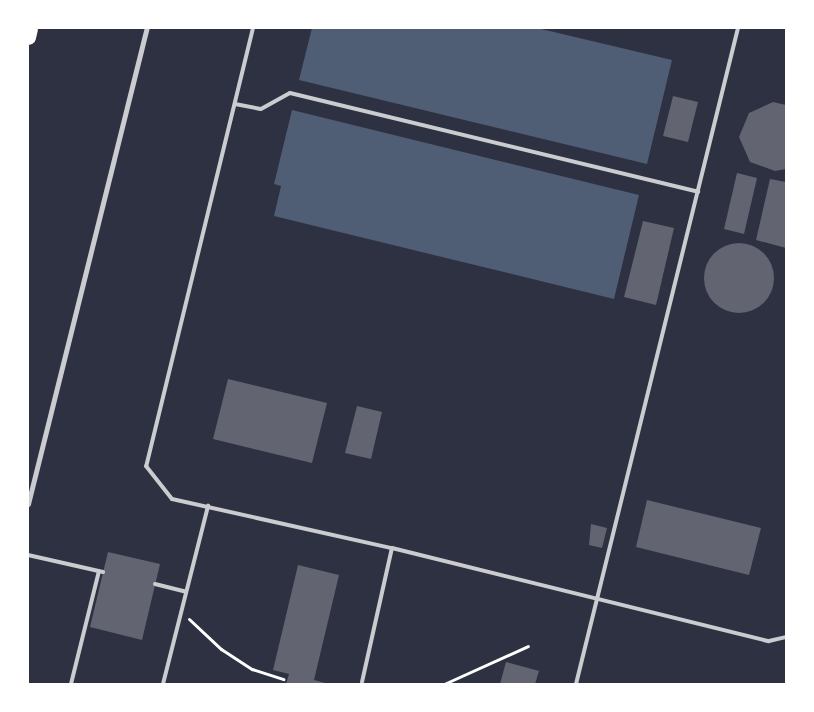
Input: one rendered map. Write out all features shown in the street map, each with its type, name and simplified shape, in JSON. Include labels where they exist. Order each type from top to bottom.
[{"type":"highway","points":[[28,37],[30,28]]},
{"type":"street","points":[[28,504],[148,28]]},
{"type":"lane","points":[[253,28],[146,466],[172,498],[392,548],[769,641],[786,637]]},
{"type":"lane","points":[[576,684],[738,28]]},
{"type":"lane","points":[[234,104],[261,109],[290,93],[698,192]]},
{"type":"lane","points":[[162,684],[208,506]]},
{"type":"lane","points":[[362,682],[392,548]]},
{"type":"lane","points":[[28,555],[101,571],[71,684]]},
{"type":"lane","points":[[155,584],[186,592]]},
{"type":"path","points":[[181,612],[221,649],[252,669],[283,678]]},
{"type":"path","points":[[444,684],[528,646]]},
{"type":"water","points":[[312,28],[537,28],[672,60],[647,164],[299,80]]},
{"type":"water","points":[[292,110],[639,195],[614,299],[274,216],[281,186],[274,184]]},
{"type":"building","points":[[673,96],[698,102],[688,142],[663,136]]},
{"type":"building","points":[[773,102],[786,105],[786,169],[775,171],[750,162],[739,137],[749,113]]},
{"type":"building","points":[[737,173],[757,178],[744,234],[724,229]]},
{"type":"building","points":[[770,179],[786,182],[786,248],[756,240]]},
{"type":"building","points":[[643,221],[674,228],[656,305],[624,297]]},
{"type":"building","points":[[739,243],[752,246],[764,253],[771,265],[774,278],[771,291],[764,303],[752,310],[739,313],[726,310],[714,303],[707,291],[704,278],[707,265],[714,253],[726,246]]},
{"type":"building","points":[[228,379],[327,403],[312,463],[213,439]]},
{"type":"building","points":[[357,406],[382,412],[371,459],[345,453]]},
{"type":"building","points":[[647,500],[761,528],[749,575],[636,547]]},
{"type":"building","points":[[591,524],[607,528],[602,548],[589,545]]},
{"type":"building","points":[[108,552],[160,564],[142,640],[90,627]]},
{"type":"building","points":[[298,565],[339,575],[314,680],[329,684],[286,684],[289,674],[273,670]]},
{"type":"building","points":[[506,662],[539,671],[535,684],[500,684]]}]
